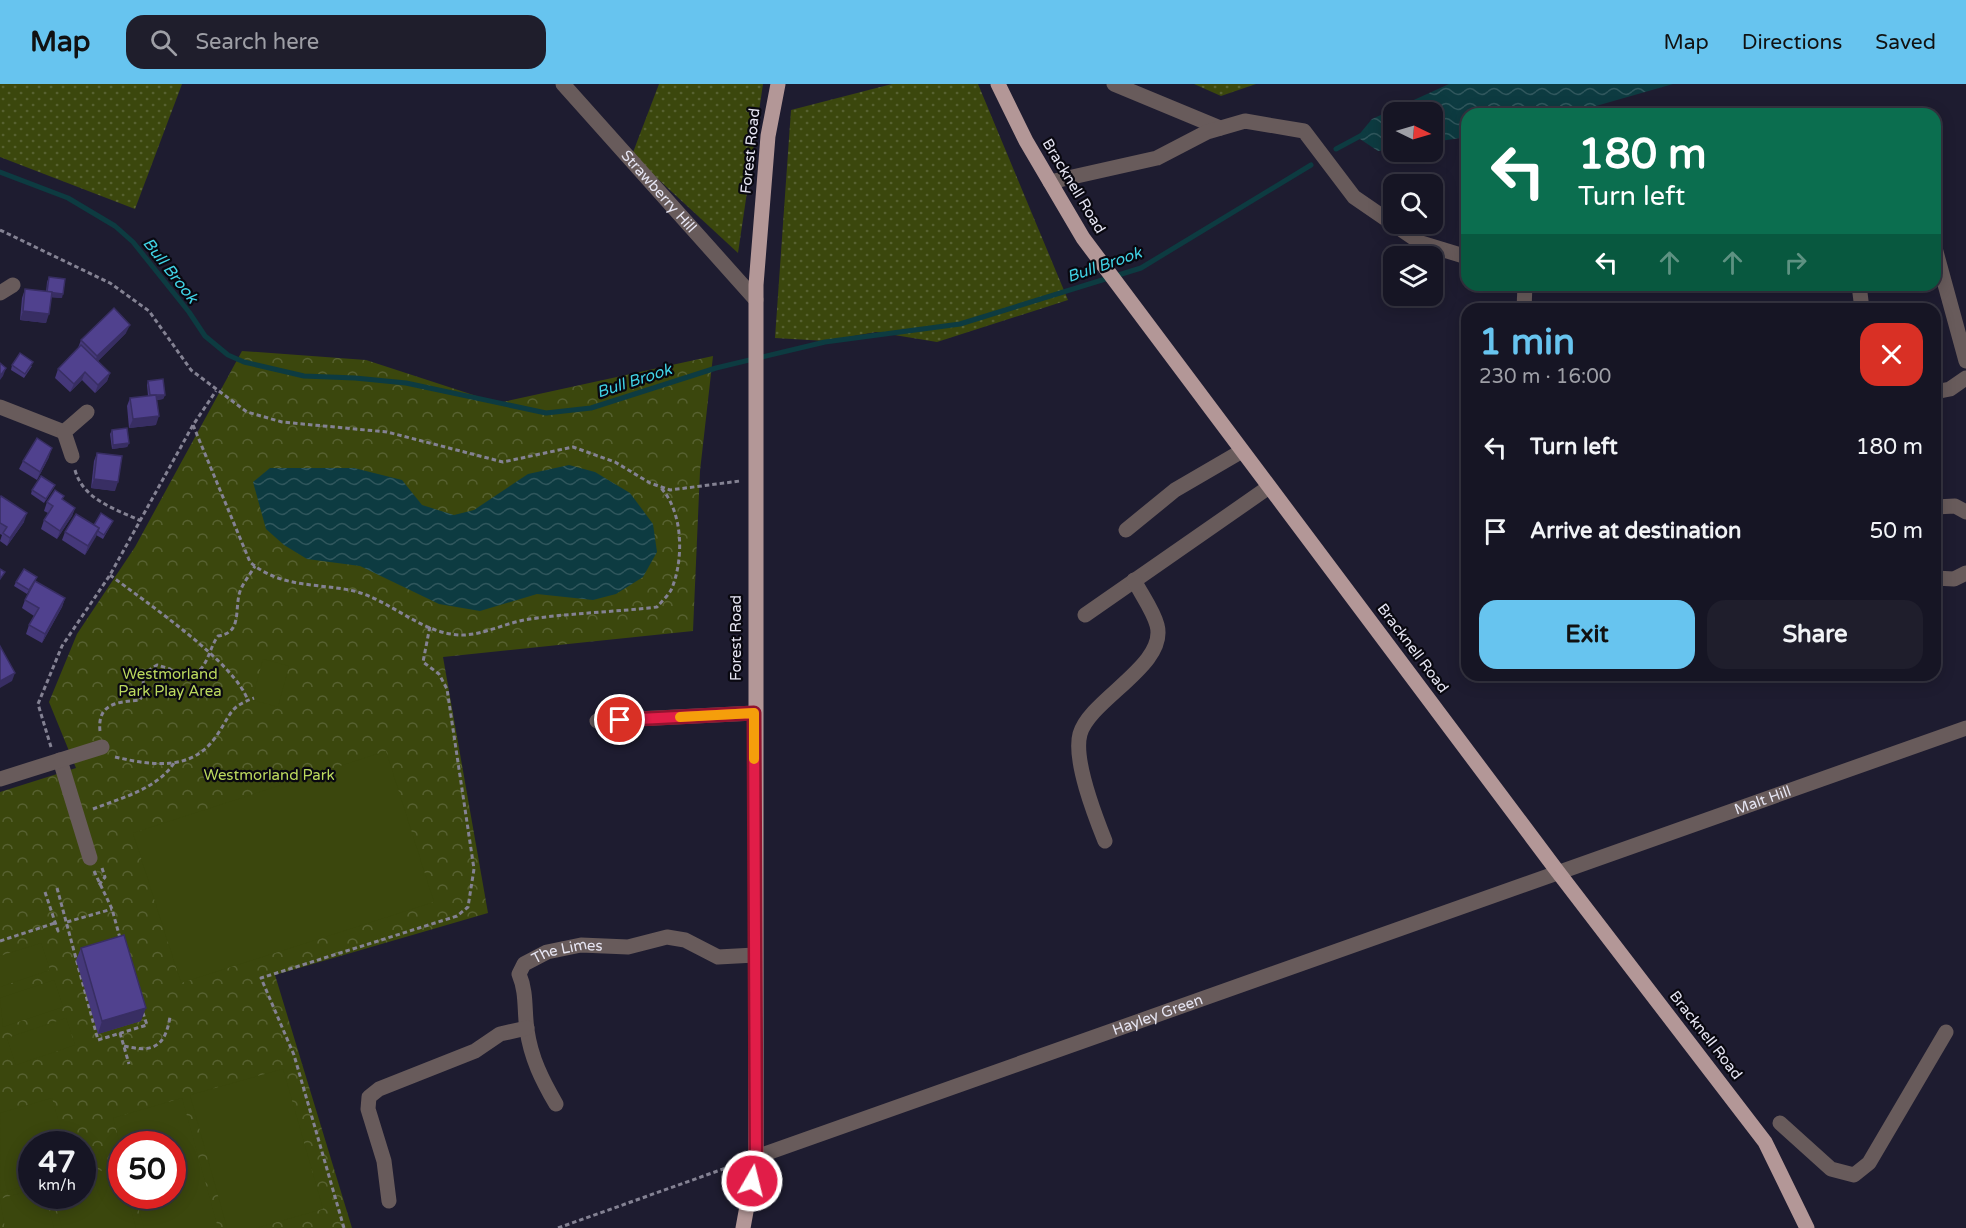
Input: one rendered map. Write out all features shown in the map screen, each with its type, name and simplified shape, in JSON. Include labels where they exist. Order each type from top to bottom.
[{"type":"main road","name":"Forest Road","points":[[743,1228],[756,1157],[754,713],[756,300],[768,136],[778,84]]},
{"type":"main road","name":"Bracknell Road","points":[[998,84],[1050,182],[1083,238],[1558,872],[1765,1142],[1807,1228]]},
{"type":"street","name":"Strawberry Hill","points":[[563,84],[756,300]]},
{"type":"street","points":[[1114,84],[1220,128]]},
{"type":"street","points":[[1050,182],[1157,158],[1207,132],[1245,121],[1304,131],[1354,197],[1421,243],[1461,255]]},
{"type":"street","points":[[1941,270],[1966,361]]},
{"type":"street","points":[[1941,391],[1950,389],[1966,378]]},
{"type":"street","points":[[0,407],[64,432]]},
{"type":"street","points":[[64,432],[87,412]]},
{"type":"street","points":[[64,432],[72,456]]},
{"type":"street","points":[[1126,530],[1175,490],[1242,451]]},
{"type":"street","points":[[1085,615],[1269,487]]},
{"type":"street","points":[[1941,507],[1955,506],[1966,512]]},
{"type":"street","points":[[1941,578],[1954,579],[1966,573]]},
{"type":"street","points":[[1105,841],[1082,768],[1080,733],[1092,715],[1148,660],[1154,647],[1158,627],[1134,580]]},
{"type":"street","points":[[597,721],[754,713]]},
{"type":"street","name":"Malt Hill","points":[[1558,872],[1966,728]]},
{"type":"street","points":[[0,779],[56,756],[102,747]]},
{"type":"street","points":[[56,756],[96,862]]},
{"type":"street","name":"Hayley Green","points":[[756,1157],[1558,872]]},
{"type":"street","name":"The Limes","points":[[556,1104],[536,1069],[527,1028],[526,998],[519,974],[524,964],[547,952],[581,945],[628,947],[667,937],[684,940],[718,957],[755,955]]},
{"type":"street","points":[[389,1201],[384,1161],[368,1109],[369,1097],[379,1089],[474,1051],[500,1034],[527,1028]]},
{"type":"street","points":[[1780,1123],[1831,1169],[1854,1175],[1869,1163],[1946,1032]]},
{"type":"path","points":[[0,230],[110,283],[149,310],[191,370],[216,391],[248,412],[282,422],[387,432],[503,462],[573,447],[615,462],[660,487],[670,490],[755,479]]},
{"type":"path","points":[[56,756],[38,704],[62,646],[110,574],[193,425],[216,391]]},
{"type":"path","points":[[193,425],[250,562],[255,566],[268,576],[294,583],[354,591],[376,598],[430,626],[459,635],[529,619],[657,607],[671,589],[680,551],[671,498],[660,487]]},
{"type":"path","points":[[72,456],[82,489],[97,500],[141,521]]},
{"type":"path","points":[[254,698],[232,708],[210,746],[195,757],[174,763],[142,763],[111,756],[102,747],[99,719],[103,710],[110,705],[140,700],[143,694],[142,680],[147,671],[157,665],[170,669],[180,678],[189,677],[211,655],[218,636],[228,634],[235,627],[239,593],[255,566]]},
{"type":"path","points":[[110,574],[211,655],[237,680],[248,701]]},
{"type":"path","points":[[344,1228],[294,1055],[261,978],[457,916],[468,907],[474,869],[447,689],[439,674],[423,662],[430,626]]},
{"type":"path","points":[[89,811],[156,782],[166,775],[174,763]]},
{"type":"path","points":[[96,862],[99,885],[111,909],[123,945]]},
{"type":"path","points":[[96,862],[105,877],[99,885]]},
{"type":"path","points":[[57,888],[98,1040],[147,1025],[140,1002]]},
{"type":"path","points":[[45,892],[58,931],[55,931]]},
{"type":"path","points":[[67,922],[111,909]]},
{"type":"path","points":[[0,941],[55,922]]},
{"type":"path","points":[[75,960],[85,957]]},
{"type":"path","points":[[124,1046],[136,1049],[159,1045],[167,1036],[170,1017]]},
{"type":"path","points":[[120,1033],[129,1064]]},
{"type":"path","points":[[558,1228],[756,1157]]},
{"type":"green space","points":[[0,84],[182,84],[135,209],[0,157]]},
{"type":"green space","points":[[659,84],[763,84],[738,253],[632,155]]},
{"type":"green space","points":[[892,84],[978,84],[1068,300],[937,342],[876,332],[826,341],[775,338],[791,110]]},
{"type":"green space","points":[[1194,84],[1256,84],[1221,96]]},
{"type":"green space","name":"Westmorland Park","points":[[242,351],[366,360],[498,403],[713,356],[700,471],[693,631],[443,657],[488,913],[275,975],[352,1228],[0,1228],[0,792],[76,768],[49,702],[77,634],[135,547]]},
{"type":"green space","points":[[263,659],[289,666],[278,707],[252,700]]},
{"type":"green space","points":[[386,751],[434,902],[181,983],[133,833]]},
{"type":"green space","points":[[41,943],[50,970],[0,987],[0,956]]},
{"type":"green space","points":[[54,980],[63,1007],[3,1027],[0,998]]},
{"type":"green space","points":[[66,1018],[75,1045],[16,1065],[7,1038]]},
{"type":"green space","points":[[283,1069],[323,1209],[256,1228],[227,1228],[190,1095]]},
{"type":"green space","points":[[52,1098],[61,1131],[18,1131],[18,1188],[1,1193],[0,1113]]},
{"type":"green space","points":[[182,1098],[218,1228],[144,1228],[139,1209],[186,1209],[186,1131],[117,1131],[113,1118]]},
{"type":"green space","points":[[108,1169],[108,1209],[131,1209],[136,1228],[62,1228],[57,1209],[96,1209],[96,1172]]},
{"type":"green space","points":[[18,1194],[18,1209],[49,1209],[54,1228],[5,1228],[0,1199]]},
{"type":"water","points":[[1449,84],[1673,84],[1589,108],[1461,108],[1461,138],[1443,141],[1443,102],[1409,102]]},
{"type":"water","points":[[1383,114],[1383,150],[1378,151],[1357,137],[1372,119]]},
{"type":"water","points":[[569,465],[595,472],[630,493],[653,524],[657,552],[643,577],[616,594],[593,600],[537,594],[480,611],[439,604],[360,566],[307,559],[284,545],[266,529],[253,482],[270,468],[354,468],[402,480],[422,505],[454,515],[474,510],[528,474]]},
{"type":"building","points":[[49,277],[65,279],[63,294],[47,292]]},
{"type":"building","points":[[25,289],[52,292],[49,314],[23,311]]},
{"type":"building","points":[[114,308],[130,325],[97,356],[81,340]]},
{"type":"building","points":[[81,345],[110,373],[98,385],[85,372],[74,384],[58,369]]},
{"type":"building","points":[[20,353],[33,362],[25,374],[12,365]]},
{"type":"building","points":[[0,363],[6,368],[0,376]]},
{"type":"building","points":[[163,379],[165,395],[150,395],[148,381]]},
{"type":"building","points":[[156,395],[159,416],[133,419],[130,398]]},
{"type":"building","points":[[127,428],[129,443],[113,445],[112,430]]},
{"type":"building","points":[[37,438],[52,448],[40,472],[23,461]]},
{"type":"building","points":[[97,453],[122,456],[118,482],[94,479]]},
{"type":"building","points":[[41,476],[55,485],[46,499],[32,490]]},
{"type":"building","points":[[55,490],[64,496],[62,499],[75,508],[60,531],[44,520],[53,506],[47,502]]},
{"type":"building","points":[[1,496],[27,513],[10,538],[3,533],[7,527],[0,523]]},
{"type":"building","points":[[101,513],[113,521],[104,535],[94,525]]},
{"type":"building","points":[[76,514],[99,528],[88,546],[65,532]]},
{"type":"building","points":[[0,569],[5,572],[0,579]]},
{"type":"building","points":[[24,569],[37,577],[29,590],[16,582]]},
{"type":"building","points":[[35,581],[65,598],[45,634],[29,625],[39,608],[25,600]]},
{"type":"building","points":[[0,646],[15,673],[0,681]]},
{"type":"building","points":[[124,935],[146,1008],[102,1021],[81,948]]},
{"type":"waterway","name":"Bull Brook","points":[[1336,149],[1364,134]]},
{"type":"waterway","name":"Bull Brook","points":[[0,172],[68,198],[115,226],[133,242],[189,312],[205,336],[228,355],[244,362],[304,376],[406,383],[546,413],[591,408],[716,368],[825,342],[960,324],[1141,268],[1311,165]]},
{"type":"slow traffic","points":[[680,717],[754,713],[754,759]]},
{"type":"route","points":[[620,720],[754,713],[756,1157],[752,1181]]},
{"type":"park label","name":"Westmorland Park Play Area","points":[[170,682]]}]
